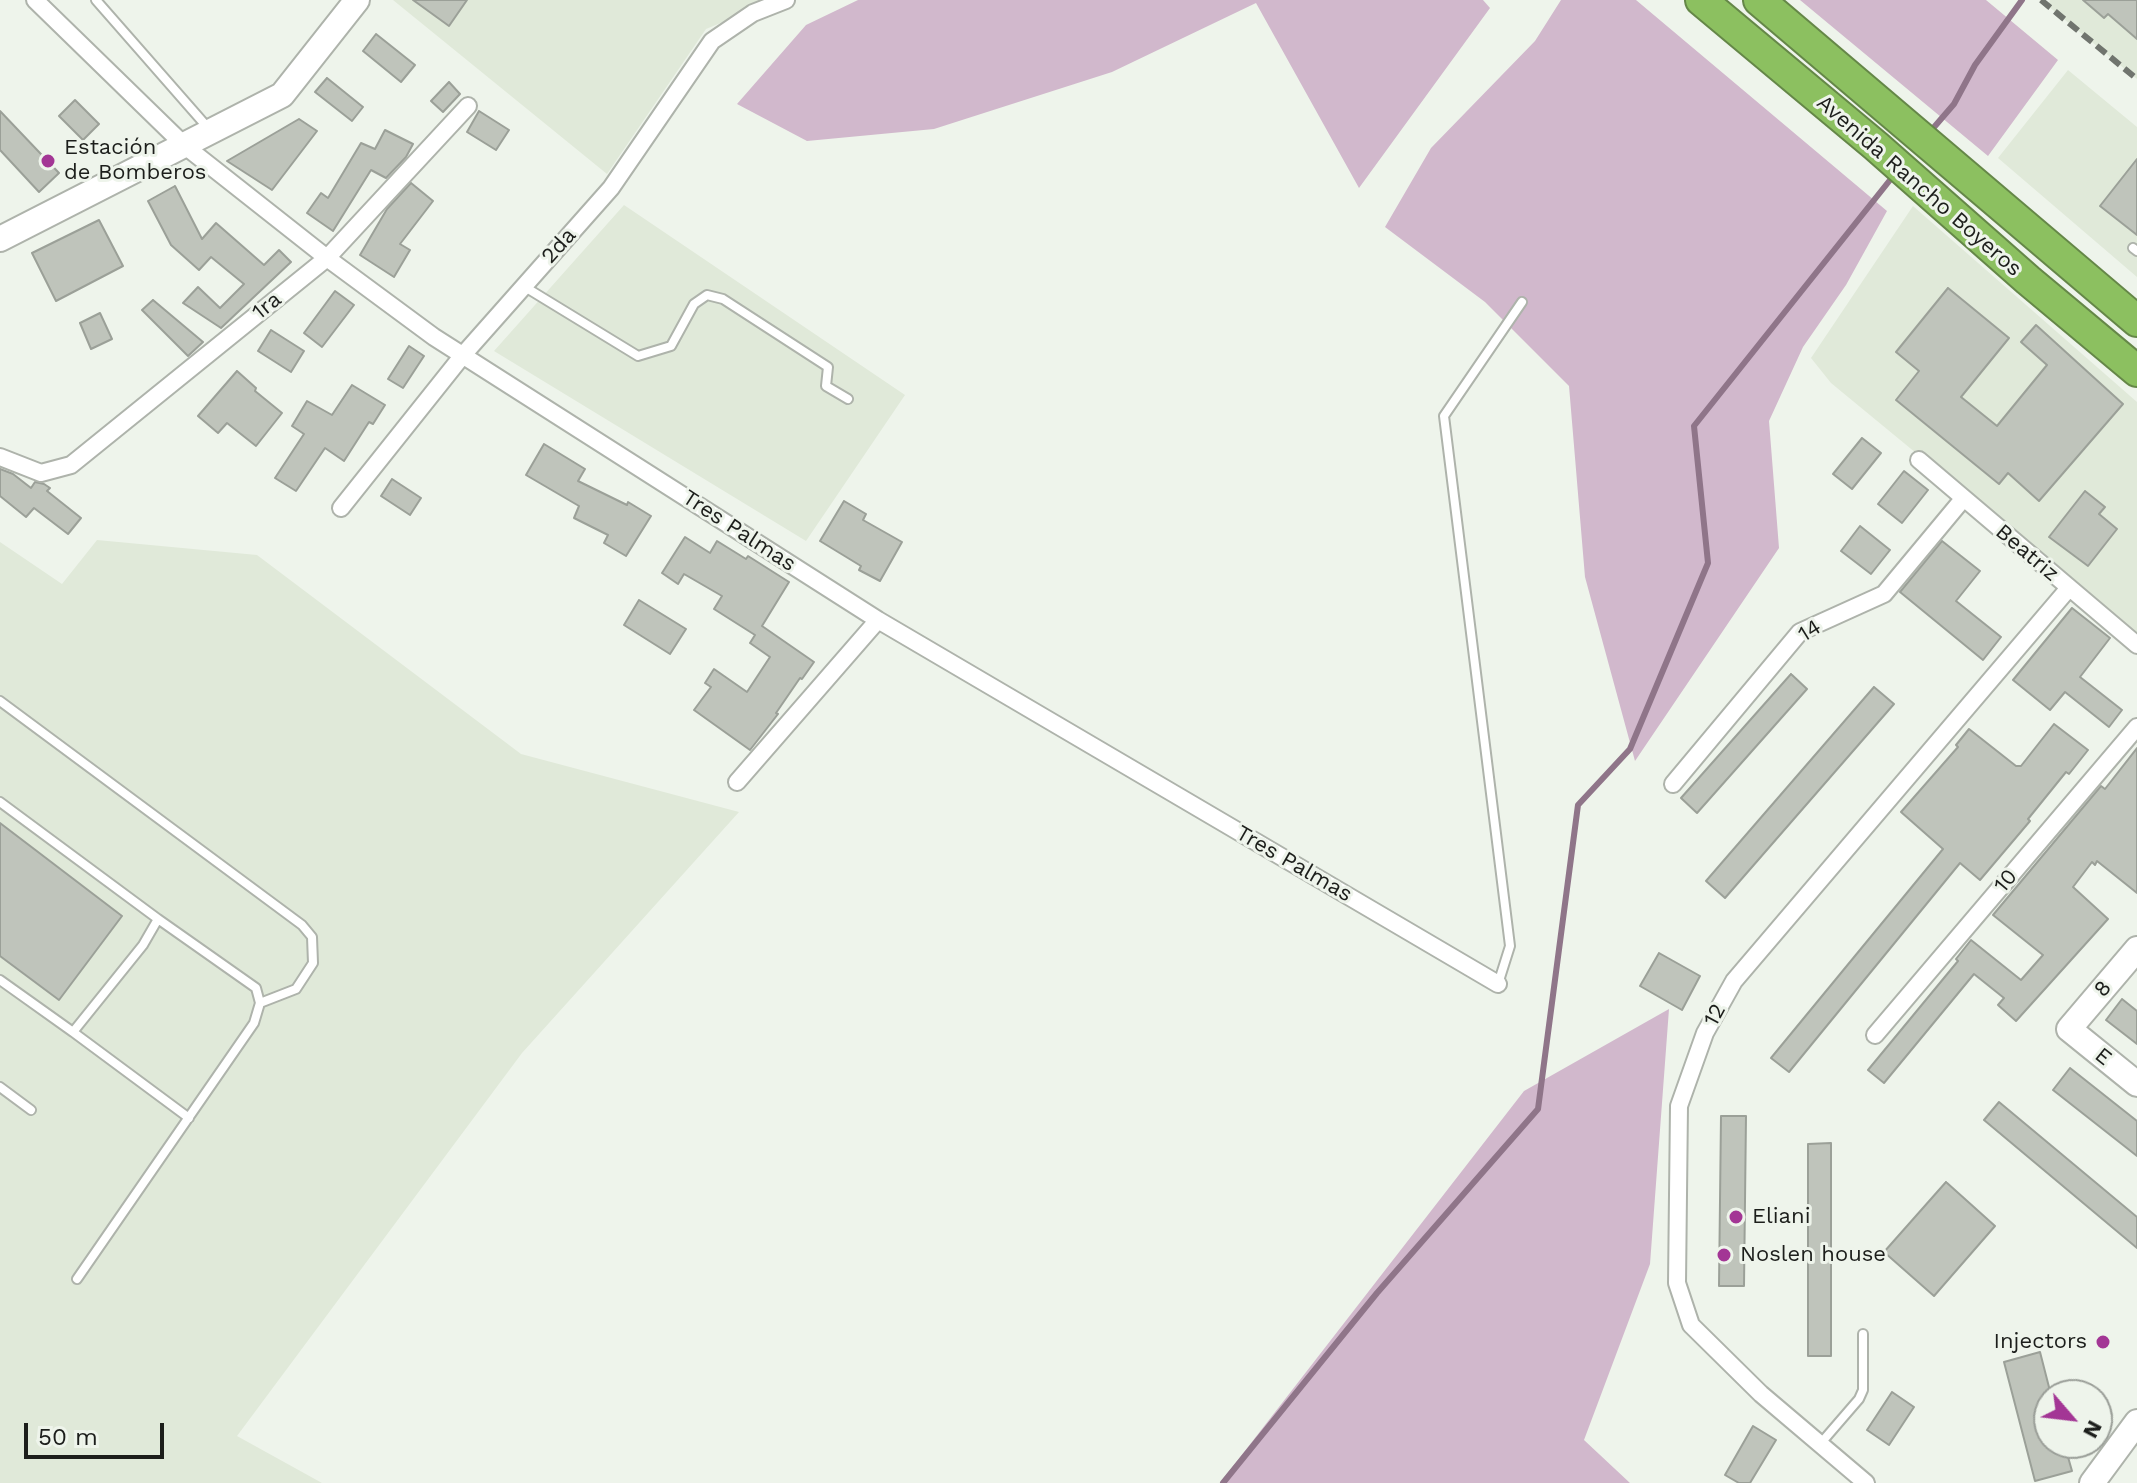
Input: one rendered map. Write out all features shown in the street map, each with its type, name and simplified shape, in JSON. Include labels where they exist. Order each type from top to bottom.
[{"type":"highway","name":"Avenida Rancho Boyeros","points":[[1701,0],[2137,371]]},
{"type":"highway","name":"Avenida Rancho Boyeros","points":[[1759,0],[2137,321]]},
{"type":"street","name":"Tres Palmas","points":[[35,0],[185,146],[327,258],[434,337],[878,620],[1498,984]]},
{"type":"street","points":[[0,239],[282,95],[357,0]]},
{"type":"street","name":"2da","points":[[341,508],[463,355],[611,188],[712,41],[753,13],[786,0]]},
{"type":"street","name":"1ra","points":[[0,457],[41,473],[71,465],[327,258],[468,106]]},
{"type":"street","name":"Beatriz","points":[[1919,460],[2137,645]]},
{"type":"street","name":"14","points":[[1673,784],[1800,632],[1884,594],[1963,499]]},
{"type":"street","name":"12","points":[[1866,1483],[1761,1394],[1691,1325],[1677,1283],[1679,1106],[1705,1033],[1734,981],[2069,588]]},
{"type":"street","points":[[737,782],[878,620]]},
{"type":"street","name":"10","points":[[1875,1035],[2137,727]]},
{"type":"street","name":"8","points":[[2069,1029],[2137,949]]},
{"type":"street","name":"E","points":[[2069,1029],[2137,1084]]},
{"type":"street","points":[[2092,1483],[2137,1422]]},
{"type":"lane","points":[[96,0],[212,132]]},
{"type":"lane","points":[[524,286],[638,356],[671,346],[694,304],[707,295],[723,299],[828,367],[826,386],[848,399]]},
{"type":"lane","points":[[1498,984],[1510,946],[1444,416],[1522,302]]},
{"type":"lane","points":[[0,701],[302,925],[312,937],[313,963],[296,989],[260,1003]]},
{"type":"lane","points":[[0,802],[256,988],[260,1003],[254,1023],[77,1279]]},
{"type":"lane","points":[[73,1032],[143,945],[158,919]]},
{"type":"lane","points":[[0,980],[189,1118]]},
{"type":"lane","points":[[0,1087],[31,1110]]},
{"type":"lane","points":[[1821,1443],[1859,1399],[1863,1390],[1863,1334]]},
{"type":"shaded area","points":[[393,0],[776,0],[706,29],[607,174]]},
{"type":"shaded area","points":[[858,0],[1483,0],[1490,8],[1359,188],[1256,3],[1112,72],[934,129],[807,141],[737,104],[806,25]]},
{"type":"shaded area","points":[[1561,0],[1636,0],[1887,211],[1846,285],[1803,347],[1769,421],[1779,548],[1635,761],[1585,577],[1569,386],[1485,302],[1385,227],[1431,148],[1535,41]]},
{"type":"shaded area","points":[[1800,0],[1986,0],[2058,60],[1988,156]]},
{"type":"shaded area","points":[[2050,0],[2137,0],[2137,79],[2048,6]]},
{"type":"shaded area","points":[[2068,70],[2137,127],[2137,277],[1998,158]]},
{"type":"shaded area","points":[[624,205],[905,395],[806,541],[494,351]]},
{"type":"shaded area","points":[[1913,206],[2137,402],[2137,635],[1831,383],[1811,358]]},
{"type":"shaded area","points":[[97,540],[257,555],[521,754],[739,812],[522,1053],[237,1436],[322,1483],[0,1483],[0,542],[62,584]]},
{"type":"shaded area","points":[[1669,1009],[1650,1264],[1584,1440],[1630,1483],[1220,1483],[1524,1091]]},
{"type":"building","points":[[413,0],[467,0],[449,26]]},
{"type":"building","points":[[2083,0],[2137,0],[2137,39],[2108,14],[2104,18]]},
{"type":"building","points":[[376,34],[415,65],[401,82],[363,51]]},
{"type":"building","points":[[327,78],[363,107],[352,121],[315,92]]},
{"type":"building","points":[[449,82],[460,94],[443,112],[431,101]]},
{"type":"building","points":[[75,100],[99,124],[83,140],[59,116]]},
{"type":"building","points":[[0,111],[59,173],[39,192],[0,150]]},
{"type":"building","points":[[479,111],[509,130],[496,150],[467,132]]},
{"type":"building","points":[[299,119],[317,131],[272,190],[227,161]]},
{"type":"building","points":[[385,130],[413,144],[406,157],[386,178],[371,170],[333,231],[307,213],[321,193],[328,198],[361,143],[375,149]]},
{"type":"building","points":[[2137,159],[2137,235],[2100,206]]},
{"type":"building","points":[[411,183],[433,201],[400,244],[410,250],[394,277],[360,255],[387,209]]},
{"type":"building","points":[[175,186],[202,239],[216,223],[264,265],[279,250],[291,262],[221,328],[183,303],[198,287],[220,308],[244,284],[211,257],[199,270],[171,245],[148,201]]},
{"type":"building","points":[[99,220],[123,266],[56,301],[32,253]]},
{"type":"building","points":[[1948,288],[2009,338],[1961,397],[1997,426],[2047,365],[2021,342],[2036,325],[2123,404],[2039,501],[2008,473],[1999,484],[1896,400],[1919,371],[1896,352]]},
{"type":"building","points":[[335,291],[354,305],[322,347],[304,333]]},
{"type":"building","points":[[153,300],[203,342],[188,356],[142,310]]},
{"type":"building","points":[[100,313],[112,339],[91,349],[80,323]]},
{"type":"building","points":[[271,330],[304,351],[291,372],[258,351]]},
{"type":"building","points":[[409,346],[424,356],[403,388],[388,379]]},
{"type":"building","points":[[237,371],[282,413],[256,446],[227,423],[218,433],[198,416]]},
{"type":"building","points":[[352,385],[385,405],[373,424],[369,422],[344,461],[325,448],[296,491],[275,478],[304,434],[292,426],[307,401],[332,415]]},
{"type":"building","points":[[1862,438],[1881,453],[1852,489],[1833,474]]},
{"type":"building","points":[[544,444],[585,469],[578,481],[627,505],[628,502],[651,516],[626,556],[604,543],[608,535],[574,518],[579,506],[526,475]]},
{"type":"building","points":[[0,469],[13,474],[31,488],[35,482],[44,484],[50,488],[47,491],[81,518],[68,534],[34,508],[26,517],[0,496]]},
{"type":"building","points":[[1904,471],[1928,490],[1902,523],[1878,504]]},
{"type":"building","points":[[392,479],[421,498],[410,515],[381,496]]},
{"type":"building","points":[[2085,491],[2105,507],[2099,514],[2117,529],[2088,566],[2049,537]]},
{"type":"building","points":[[844,501],[866,514],[863,520],[902,542],[880,581],[859,570],[861,566],[820,541]]},
{"type":"building","points":[[1860,526],[1890,550],[1871,574],[1841,551]]},
{"type":"building","points":[[685,537],[710,553],[717,541],[789,582],[762,626],[814,662],[750,750],[694,710],[711,687],[705,683],[714,669],[747,692],[770,657],[750,643],[755,635],[714,609],[722,596],[684,574],[678,584],[662,573]]},
{"type":"building","points":[[1942,541],[1980,571],[1956,601],[2001,637],[1983,660],[1900,592]]},
{"type":"building","points":[[639,600],[686,629],[670,654],[624,625]]},
{"type":"building","points":[[2072,608],[2110,638],[2080,677],[2122,710],[2109,727],[2065,692],[2050,710],[2013,680]]},
{"type":"building","points":[[1791,674],[1807,689],[1697,813],[1681,798]]},
{"type":"building","points":[[1874,687],[1894,704],[1725,898],[1706,881]]},
{"type":"building","points":[[2054,724],[2088,750],[2069,774],[2066,772],[2028,819],[2030,821],[1980,880],[1960,863],[1789,1072],[1771,1058],[1943,849],[1901,812],[1958,747],[1956,745],[1969,729],[2016,766],[2021,766]]},
{"type":"building","points":[[2137,748],[2137,893],[2097,861],[2095,865],[2092,862],[2073,887],[2108,919],[2016,1021],[1998,1005],[2004,998],[1974,974],[1884,1083],[1868,1070],[1958,961],[1956,959],[1971,940],[2021,980],[2043,955],[1993,915],[2101,786],[2105,789]]},
{"type":"building","points":[[0,823],[122,916],[59,1000],[0,956]]},
{"type":"building","points":[[1659,953],[1700,976],[1682,1010],[1640,986]]},
{"type":"building","points":[[2122,999],[2137,1011],[2137,1044],[2106,1020]]},
{"type":"building","points":[[2070,1068],[2137,1121],[2137,1156],[2053,1090]]},
{"type":"building","points":[[1999,1102],[2137,1217],[2137,1248],[1984,1120]]},
{"type":"building","points":[[1721,1116],[1746,1116],[1744,1286],[1719,1286]]},
{"type":"building","points":[[1831,1143],[1831,1356],[1808,1356],[1808,1144]]},
{"type":"building","points":[[1946,1182],[1995,1226],[1934,1296],[1884,1252]]},
{"type":"building","points":[[2040,1352],[2047,1379],[2033,1379],[2033,1459],[2069,1459],[2072,1471],[2035,1481],[2004,1362]]},
{"type":"building","points":[[1892,1392],[1914,1407],[1889,1445],[1867,1430]]},
{"type":"building","points":[[1753,1426],[1776,1440],[1750,1483],[1739,1483],[1725,1475]]},
{"type":"waterway","points":[[1929,133],[1954,104],[1975,65],[2022,0]]},
{"type":"waterway","points":[[1223,1483],[1377,1293],[1538,1109],[1578,805],[1630,749],[1708,563],[1694,426],[1894,175]]},
{"type":"railway","points":[[2041,0],[2137,79]]},
{"type":"place","name":"Estación de Bomberos","points":[[48,161]]},
{"type":"place","name":"Eliani","points":[[1736,1217]]},
{"type":"place","name":"Noslen house","points":[[1724,1255]]},
{"type":"place","name":"Injectors","points":[[2103,1342]]}]
